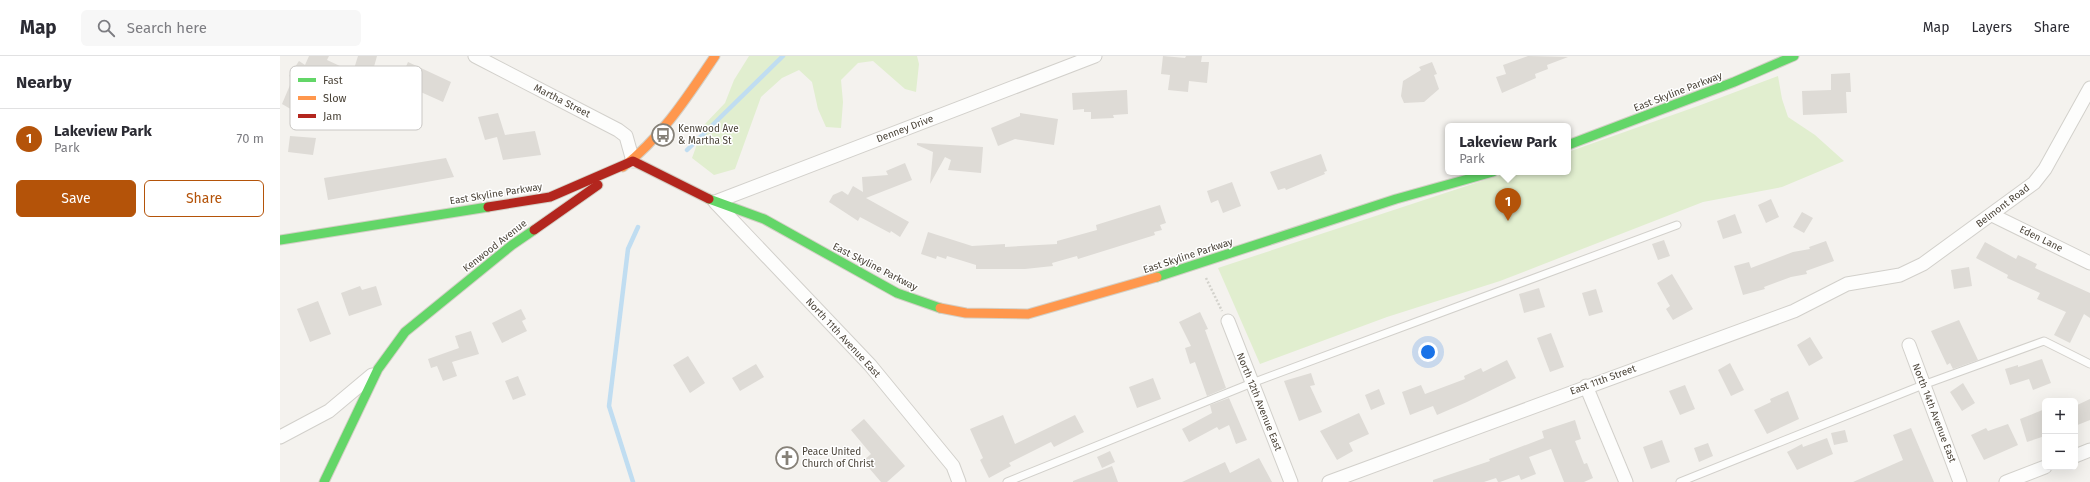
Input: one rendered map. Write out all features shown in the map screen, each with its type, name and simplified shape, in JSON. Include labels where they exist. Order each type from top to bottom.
[{"type":"street","name":"Martha Street","points":[[475,56],[618,130],[626,136],[633,161]]},
{"type":"street","name":"Kenwood Avenue","points":[[324,482],[378,369],[405,332],[512,245],[633,161],[674,115],[715,56]]},
{"type":"street","name":"Denney Drive","points":[[715,202],[1095,56]]},
{"type":"street","name":"East Skyline Parkway","points":[[1571,144],[1734,82],[1794,56]]},
{"type":"street","name":"Belmont Road","points":[[1876,279],[1900,275],[1923,264],[2034,183],[2045,169],[2090,88]]},
{"type":"street","name":"East Skyline Parkway","points":[[280,240],[550,197],[633,161],[715,202],[764,219],[897,292],[931,306],[966,313],[1028,314],[1199,265],[1396,199],[1482,175]]},
{"type":"street","name":"North 11th Avenue East","points":[[715,202],[870,365],[953,466],[959,482]]},
{"type":"street","name":"Eden Lane","points":[[1992,215],[2090,263]]},
{"type":"street","name":"East 11th Street","points":[[1329,482],[1586,386],[1794,311],[1847,284],[1876,279]]},
{"type":"street","name":"North 12th Avenue East","points":[[1228,321],[1291,482]]},
{"type":"street","name":"North 14th Avenue East","points":[[1909,345],[1960,482]]},
{"type":"street","points":[[280,437],[329,412],[378,369]]},
{"type":"street","points":[[1586,386],[1626,482]]},
{"type":"street","points":[[2078,455],[2090,450]]},
{"type":"street","points":[[2006,482],[2042,468]]},
{"type":"lane","points":[[1007,482],[1252,383],[1677,225]]},
{"type":"lane","points":[[1680,482],[1923,385],[2044,341],[2090,364]]},
{"type":"path","points":[[1199,265],[1228,321]]},
{"type":"green space","points":[[749,56],[917,56],[919,64],[916,92],[905,89],[873,61],[858,63],[841,80],[843,102],[841,128],[826,127],[818,109],[812,82],[799,70],[782,78],[761,97],[735,169],[714,175],[692,158],[704,125],[725,103],[734,80]]},
{"type":"green space","points":[[1778,76],[1782,99],[1788,117],[1815,135],[1844,161],[1782,187],[1703,202],[1500,281],[1387,317],[1260,364],[1218,268],[1500,175],[1571,175],[1571,151]]},
{"type":"building","points":[[309,56],[329,56],[327,60],[340,66],[296,66],[299,61],[305,65]]},
{"type":"building","points":[[358,56],[377,56],[374,66],[355,66]]},
{"type":"building","points":[[1163,56],[1185,58],[1186,56],[1202,56],[1201,62],[1209,62],[1207,83],[1189,81],[1188,92],[1168,90],[1170,75],[1161,74]]},
{"type":"building","points":[[1528,56],[1568,57],[1547,65],[1548,69],[1535,74],[1536,78],[1502,93],[1496,77],[1506,74],[1503,65]]},
{"type":"building","points":[[408,62],[417,66],[406,66]]},
{"type":"building","points":[[1432,62],[1437,74],[1434,75],[1439,89],[1424,102],[1404,103],[1401,96],[1403,81],[1421,70],[1419,67]]},
{"type":"building","points":[[422,69],[451,82],[443,102],[422,93]]},
{"type":"building","points":[[1850,73],[1851,92],[1846,92],[1847,113],[1803,115],[1802,91],[1831,90],[1831,74]]},
{"type":"building","points":[[290,85],[290,109],[282,104]]},
{"type":"building","points":[[1127,90],[1128,114],[1113,115],[1114,118],[1091,119],[1091,112],[1084,112],[1084,109],[1073,110],[1072,93]]},
{"type":"building","points":[[498,113],[505,135],[535,131],[541,155],[503,160],[497,137],[485,140],[478,117]]},
{"type":"building","points":[[1020,113],[1058,119],[1054,145],[1015,139],[998,146],[991,128],[1020,116]]},
{"type":"building","points":[[290,136],[316,138],[313,155],[288,152]]},
{"type":"building","points":[[917,143],[983,147],[981,173],[948,170],[951,160],[945,157],[930,184],[933,152],[917,145]]},
{"type":"building","points":[[1321,154],[1327,171],[1324,172],[1325,174],[1286,190],[1285,188],[1278,190],[1270,172]]},
{"type":"building","points":[[446,158],[454,177],[328,200],[324,178]]},
{"type":"building","points":[[905,163],[912,180],[866,198],[909,222],[900,237],[891,231],[890,233],[860,217],[858,221],[829,202],[833,195],[842,191],[848,195],[853,186],[863,192],[862,177],[888,175],[886,171]]},
{"type":"building","points":[[1232,182],[1241,206],[1223,213],[1218,200],[1211,203],[1207,191]]},
{"type":"building","points":[[1771,199],[1779,217],[1766,223],[1758,205]]},
{"type":"building","points":[[1160,205],[1166,223],[1160,225],[1162,230],[1154,232],[1155,235],[1078,259],[1077,256],[1052,263],[1053,266],[1025,269],[976,269],[976,265],[947,256],[946,259],[937,256],[936,259],[921,254],[928,232],[972,246],[1005,244],[1005,247],[1057,244],[1057,241],[1097,230],[1096,225]]},
{"type":"building","points":[[1802,212],[1813,218],[1804,233],[1793,227]]},
{"type":"building","points":[[1735,214],[1742,233],[1723,239],[1717,221]]},
{"type":"building","points":[[1664,240],[1670,256],[1658,260],[1652,244]]},
{"type":"building","points":[[1826,241],[1834,261],[1806,271],[1807,274],[1791,277],[1764,287],[1765,289],[1743,295],[1734,266],[1749,262],[1751,268],[1793,252],[1810,249],[1809,247]]},
{"type":"building","points":[[1985,242],[2016,259],[2018,255],[2037,264],[2035,268],[2090,293],[2090,318],[2084,314],[2070,343],[2054,335],[2066,312],[2037,299],[2040,293],[2007,278],[2008,275],[1976,258]]},
{"type":"building","points":[[1969,267],[1972,286],[1954,289],[1951,270]]},
{"type":"building","points":[[1672,274],[1693,309],[1673,320],[1666,309],[1670,306],[1657,283]]},
{"type":"building","points":[[360,286],[362,290],[376,286],[382,305],[349,316],[341,293]]},
{"type":"building","points":[[1539,288],[1545,307],[1524,313],[1519,294]]},
{"type":"building","points":[[1596,289],[1603,312],[1589,316],[1582,293]]},
{"type":"building","points":[[318,301],[331,334],[310,342],[297,309]]},
{"type":"building","points":[[521,309],[526,319],[522,321],[527,331],[502,343],[492,323]]},
{"type":"building","points":[[1200,312],[1208,329],[1205,330],[1226,388],[1207,396],[1195,362],[1190,364],[1185,348],[1191,346],[1179,322]]},
{"type":"building","points":[[1959,320],[1978,360],[1953,369],[1950,363],[1947,365],[1931,331]]},
{"type":"building","points":[[471,331],[479,354],[452,362],[457,376],[443,381],[437,366],[431,368],[428,359],[459,348],[455,336]]},
{"type":"building","points":[[1551,333],[1564,367],[1550,372],[1537,338]]},
{"type":"building","points":[[1810,337],[1823,358],[1809,366],[1797,345]]},
{"type":"building","points":[[688,356],[705,383],[690,393],[673,365]]},
{"type":"building","points":[[2042,359],[2051,383],[2033,390],[2029,379],[2010,385],[2005,369],[2018,365],[2018,367]]},
{"type":"building","points":[[1507,360],[1516,378],[1437,415],[1433,406],[1410,415],[1402,392],[1421,385],[1425,394],[1465,379],[1464,376],[1481,368],[1483,372]]},
{"type":"building","points":[[1730,363],[1744,390],[1731,396],[1718,370]]},
{"type":"building","points":[[756,364],[764,377],[740,391],[732,378]]},
{"type":"building","points":[[1311,373],[1315,385],[1310,386],[1322,412],[1299,421],[1284,381]]},
{"type":"building","points":[[518,376],[526,395],[513,400],[505,381]]},
{"type":"building","points":[[1153,378],[1161,399],[1137,408],[1129,387]]},
{"type":"building","points":[[1963,383],[1975,403],[1962,411],[1950,392]]},
{"type":"building","points":[[1685,385],[1695,409],[1680,415],[1669,391]]},
{"type":"building","points":[[1379,389],[1385,404],[1371,410],[1365,395]]},
{"type":"building","points":[[1788,391],[1799,419],[1767,434],[1754,410],[1771,402],[1770,399]]},
{"type":"building","points":[[1229,398],[1247,440],[1236,444],[1229,425],[1219,430],[1217,427],[1189,442],[1182,429],[1212,413],[1210,405]]},
{"type":"building","points":[[2090,399],[2090,420],[2078,425],[2078,405]]},
{"type":"building","points":[[2042,410],[2042,437],[2027,442],[2020,419]]},
{"type":"building","points":[[1359,413],[1369,434],[1349,443],[1353,451],[1337,460],[1320,431]]},
{"type":"building","points":[[1003,415],[1015,444],[1075,415],[1084,432],[1054,447],[1051,442],[1009,463],[1011,466],[989,478],[980,460],[983,458],[970,429]]},
{"type":"building","points":[[864,419],[905,466],[887,482],[881,482],[863,461],[871,454],[851,430]]},
{"type":"building","points":[[1575,420],[1581,439],[1575,441],[1584,464],[1587,463],[1593,478],[1584,482],[1564,482],[1551,449],[1529,457],[1536,474],[1521,480],[1519,475],[1500,482],[1498,482],[1496,478],[1484,482],[1433,482],[1433,480],[1490,461],[1489,459],[1544,438],[1542,431]]},
{"type":"building","points":[[2008,424],[2018,445],[1984,460],[1971,435],[1986,428],[1988,431]]},
{"type":"building","points":[[1911,428],[1934,482],[1853,482],[1903,460],[1893,435]]},
{"type":"building","points":[[1845,430],[1848,442],[1834,445],[1831,433]]},
{"type":"building","points":[[1827,438],[1833,454],[1797,470],[1787,452],[1802,444],[1803,447]]},
{"type":"building","points":[[1662,440],[1670,462],[1651,469],[1643,447]]},
{"type":"building","points":[[1708,443],[1713,456],[1699,462],[1694,448]]},
{"type":"building","points":[[1110,451],[1115,462],[1102,468],[1097,457]]},
{"type":"building","points":[[1259,458],[1272,482],[1182,482],[1225,462],[1230,473]]},
{"type":"building","points":[[1112,466],[1118,482],[1073,482],[1073,481]]},
{"type":"waterway","points":[[687,150],[783,56]]},
{"type":"waterway","points":[[633,482],[609,406],[628,249],[638,227]]},
{"type":"traffic: fast","points":[[1571,144],[1734,82],[1794,56]]},
{"type":"traffic: fast","points":[[1157,277],[1396,199],[1482,175]]},
{"type":"traffic: fast","points":[[709,199],[764,219],[897,293],[940,308]]},
{"type":"traffic: fast","points":[[280,240],[488,207]]},
{"type":"traffic: fast","points":[[324,482],[378,369],[405,332],[512,245],[534,230]]},
{"type":"traffic: slow","points":[[623,167],[650,143],[674,115],[715,56]]},
{"type":"traffic: slow","points":[[940,308],[966,313],[1028,314],[1157,277]]},
{"type":"traffic: jam","points":[[488,207],[550,197],[633,161],[709,199]]},
{"type":"traffic: jam","points":[[534,230],[598,185]]},
{"type":"place","name":"Kenwood Ave & Martha St","points":[[663,135]]},
{"type":"place","name":"Lakeview Park","points":[[1508,221]]},
{"type":"place","name":"Peace United Church of Christ","points":[[787,458]]}]
